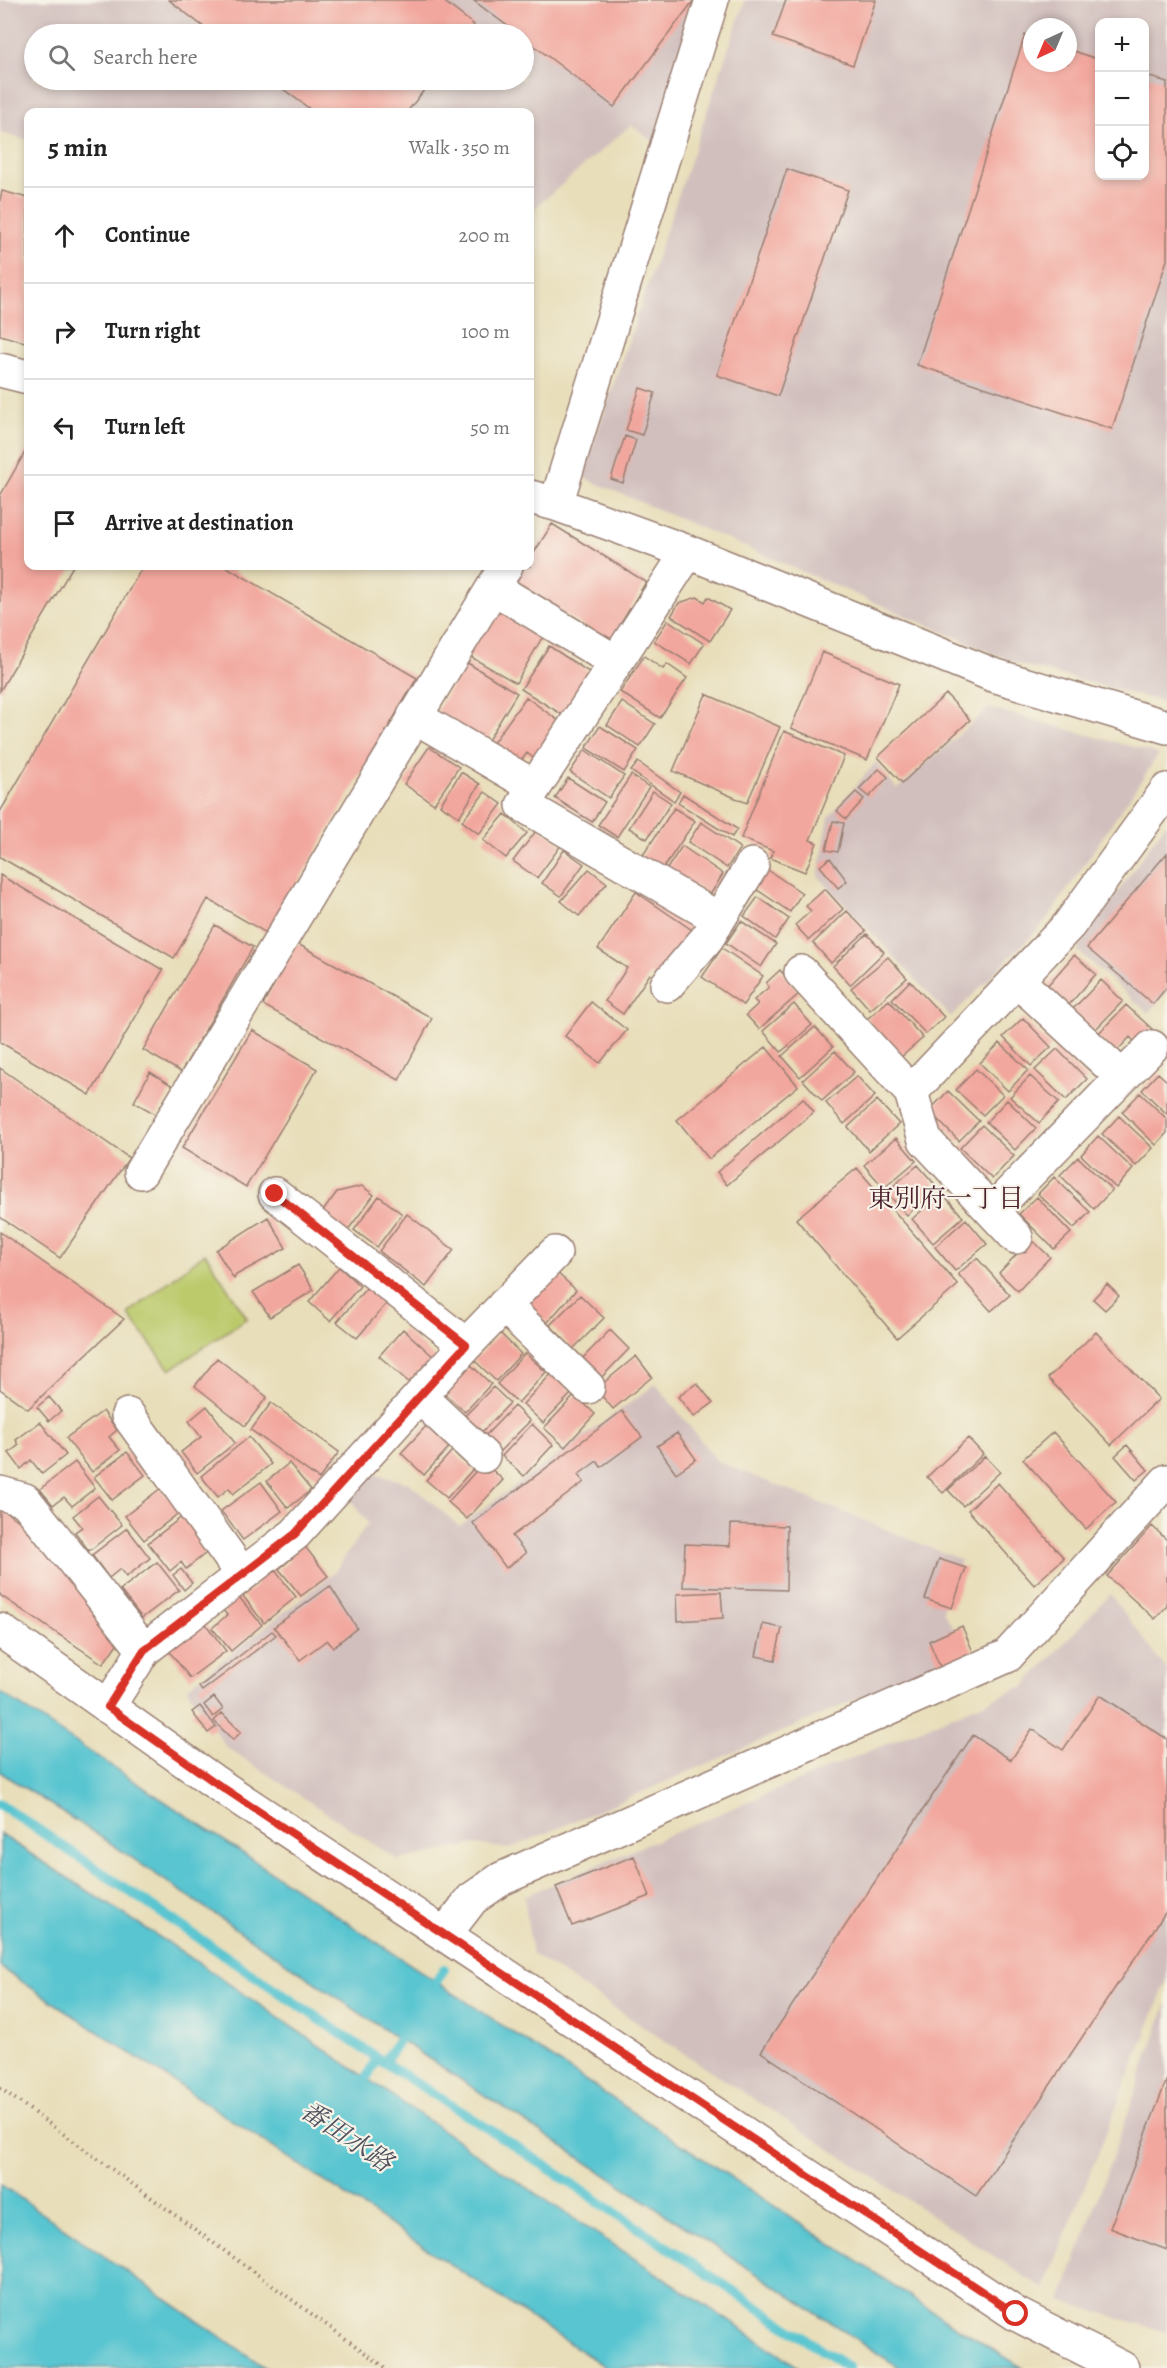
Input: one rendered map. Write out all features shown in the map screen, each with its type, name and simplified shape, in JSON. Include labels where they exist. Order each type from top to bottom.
[{"type":"street","points":[[712,0],[539,505],[688,552],[993,675],[1167,727]]},
{"type":"street","points":[[0,370],[24,376]]},
{"type":"street","points":[[688,552],[523,805],[719,919]]},
{"type":"street","points":[[141,1172],[414,716],[500,577],[616,662]]},
{"type":"street","points":[[414,716],[535,787]]},
{"type":"street","points":[[911,1092],[1069,926],[1167,790]]},
{"type":"street","points":[[667,985],[708,937],[752,865]]},
{"type":"street","points":[[801,972],[911,1092],[926,1140],[1016,1237]]},
{"type":"street","points":[[1017,980],[1122,1077]]},
{"type":"street","points":[[992,1211],[1152,1047]]},
{"type":"street","points":[[275,1194],[466,1345]]},
{"type":"street","points":[[108,1707],[144,1650],[295,1534],[466,1345],[555,1253]]},
{"type":"street","points":[[504,1305],[588,1387]]},
{"type":"street","points":[[420,1396],[483,1456]]},
{"type":"street","points":[[128,1415],[242,1574]]},
{"type":"street","points":[[445,1934],[472,1899],[501,1878],[1007,1656],[1167,1481]]},
{"type":"street","points":[[0,1493],[25,1500],[144,1650]]},
{"type":"street","points":[[0,1630],[213,1781],[1016,2314],[1122,2368]]},
{"type":"path","points":[[0,2088],[386,2368]]},
{"type":"shaded area","points":[[0,0],[702,0],[655,143],[631,125],[534,209],[534,108],[24,108],[24,139],[0,133]]},
{"type":"shaded area","points":[[745,0],[1167,0],[1167,703],[1018,664],[582,477]]},
{"type":"shaded area","points":[[989,708],[1159,754],[1046,921],[951,1017],[818,876],[829,817],[876,762],[897,789]]},
{"type":"shaded area","points":[[1167,822],[1167,991],[1148,1013],[1077,950]]},
{"type":"shaded area","points":[[656,1384],[717,1461],[961,1560],[943,1611],[967,1652],[509,1849],[476,1844],[398,1860],[226,1747],[187,1688],[334,1573],[368,1523],[348,1497],[370,1473],[409,1483],[459,1526]]},
{"type":"shaded area","points":[[1110,1594],[1167,1670],[1167,1980],[1044,2289],[532,1954],[524,1896],[1024,1686]]},
{"type":"shaded area","points":[[1167,2003],[1167,2332],[1061,2301]]},
{"type":"green space","points":[[205,1253],[247,1318],[170,1370],[128,1314]]},
{"type":"water","points":[[0,1692],[961,2330],[1023,2368],[900,2368],[376,2024],[107,1841],[0,1772]]},
{"type":"water","name":"番田水路","points":[[0,1834],[181,1951],[505,2173],[800,2368],[607,2368],[0,1967]]},
{"type":"water","points":[[0,2184],[266,2368],[0,2368]]},
{"type":"building","points":[[169,0],[442,0],[473,24],[200,24]]},
{"type":"building","points":[[473,0],[694,0],[614,107],[534,46],[534,24],[505,24]]},
{"type":"building","points":[[786,0],[876,0],[853,65],[773,37]]},
{"type":"building","points":[[1023,41],[1023,72],[1077,72],[1077,52],[1095,58],[1095,180],[1149,180],[1149,77],[1167,82],[1167,260],[1112,429],[917,365]]},
{"type":"building","points":[[284,90],[424,90],[410,108],[309,108]]},
{"type":"building","points":[[787,169],[848,190],[778,396],[717,375]]},
{"type":"building","points":[[2,191],[24,197],[24,342],[0,335],[0,200]]},
{"type":"building","points":[[640,388],[655,393],[642,435],[626,430]]},
{"type":"building","points":[[625,436],[636,440],[623,483],[611,479]]},
{"type":"building","points":[[24,454],[24,570],[71,570],[0,691],[0,496]]},
{"type":"building","points":[[552,524],[646,582],[609,643],[515,581],[522,570],[534,570],[534,553]]},
{"type":"building","points":[[141,570],[232,570],[417,678],[268,934],[208,899],[174,958],[0,857],[0,812]]},
{"type":"building","points":[[697,597],[705,602],[708,597],[730,610],[710,641],[671,616],[679,603]]},
{"type":"building","points":[[491,606],[543,636],[516,683],[464,653]]},
{"type":"building","points":[[668,620],[704,644],[691,664],[654,641]]},
{"type":"building","points":[[549,646],[592,674],[564,716],[521,689]]},
{"type":"building","points":[[822,652],[899,684],[867,760],[791,728]]},
{"type":"building","points":[[644,656],[663,669],[667,664],[687,678],[660,718],[620,692]]},
{"type":"building","points":[[466,662],[517,693],[487,742],[437,711]]},
{"type":"building","points":[[706,694],[780,727],[747,803],[673,771]]},
{"type":"building","points":[[946,694],[970,720],[902,783],[878,757]]},
{"type":"building","points":[[526,697],[563,724],[537,761],[527,753],[517,766],[490,747]]},
{"type":"building","points":[[622,702],[655,724],[640,747],[607,725]]},
{"type":"building","points":[[600,726],[638,750],[624,772],[586,748]]},
{"type":"building","points":[[784,731],[844,756],[810,840],[817,843],[805,872],[770,858],[773,851],[741,838]]},
{"type":"building","points":[[429,747],[459,767],[434,804],[404,784]]},
{"type":"building","points":[[585,750],[624,776],[609,798],[570,772]]},
{"type":"building","points":[[638,762],[680,792],[674,801],[631,771]]},
{"type":"building","points":[[879,769],[888,777],[869,797],[859,789]]},
{"type":"building","points":[[461,772],[480,784],[459,817],[440,805]]},
{"type":"building","points":[[631,775],[649,787],[617,837],[598,825]]},
{"type":"building","points":[[568,778],[605,802],[592,822],[555,798]]},
{"type":"building","points":[[653,791],[671,803],[647,839],[629,828]]},
{"type":"building","points":[[485,792],[502,804],[479,834],[462,821]]},
{"type":"building","points":[[856,792],[864,799],[846,819],[837,811]]},
{"type":"building","points":[[683,794],[737,829],[732,837],[678,803]]},
{"type":"building","points":[[674,808],[695,821],[661,872],[641,858]]},
{"type":"building","points":[[505,814],[527,833],[506,858],[483,840]]},
{"type":"building","points":[[833,821],[844,823],[838,852],[826,850]]},
{"type":"building","points":[[701,822],[740,848],[727,868],[688,842]]},
{"type":"building","points":[[539,827],[562,844],[537,878],[513,861]]},
{"type":"building","points":[[682,846],[723,874],[710,895],[694,885],[690,891],[664,873]]},
{"type":"building","points":[[564,850],[584,864],[561,896],[542,883]]},
{"type":"building","points":[[1167,853],[1167,987],[1153,1004],[1087,948]]},
{"type":"building","points":[[830,858],[847,881],[838,888],[820,866]]},
{"type":"building","points":[[765,868],[802,893],[790,912],[753,887]]},
{"type":"building","points":[[589,869],[607,883],[579,916],[561,901]]},
{"type":"building","points":[[0,875],[163,970],[90,1095],[0,1042]]},
{"type":"building","points":[[825,889],[843,909],[809,940],[795,925],[811,911],[806,906]]},
{"type":"building","points":[[636,892],[692,930],[659,980],[650,974],[623,1014],[605,1001],[627,968],[598,949]]},
{"type":"building","points":[[758,897],[789,919],[775,939],[744,916]]},
{"type":"building","points":[[847,911],[866,931],[831,963],[813,943]]},
{"type":"building","points":[[741,921],[776,944],[761,967],[726,943]]},
{"type":"building","points":[[215,925],[253,947],[181,1072],[143,1050]]},
{"type":"building","points":[[867,934],[884,952],[850,985],[833,966]]},
{"type":"building","points":[[296,943],[432,1018],[399,1080],[263,1005]]},
{"type":"building","points":[[722,948],[763,976],[743,1005],[702,977]]},
{"type":"building","points":[[1074,955],[1096,974],[1068,1006],[1047,986]]},
{"type":"building","points":[[888,957],[907,978],[870,1010],[851,988]]},
{"type":"building","points":[[780,970],[800,993],[759,1029],[746,1015],[758,1004],[754,1000],[769,987],[766,983]]},
{"type":"building","points":[[1101,980],[1123,1001],[1093,1032],[1071,1011]]},
{"type":"building","points":[[910,981],[944,1017],[926,1034],[892,999]]},
{"type":"building","points":[[889,1000],[923,1038],[900,1058],[867,1019]]},
{"type":"building","points":[[591,1002],[627,1030],[600,1063],[565,1036]]},
{"type":"building","points":[[794,1004],[812,1025],[781,1052],[763,1031]]},
{"type":"building","points":[[1126,1005],[1152,1029],[1137,1044],[1130,1037],[1115,1053],[1096,1036]]},
{"type":"building","points":[[1023,1018],[1051,1047],[1031,1066],[1003,1037]]},
{"type":"building","points":[[815,1027],[833,1047],[800,1077],[782,1056]]},
{"type":"building","points":[[252,1030],[317,1069],[246,1187],[182,1148]]},
{"type":"building","points":[[1000,1043],[1028,1070],[1008,1091],[980,1063]]},
{"type":"building","points":[[766,1047],[798,1086],[709,1159],[677,1120]]},
{"type":"building","points":[[1057,1049],[1087,1079],[1066,1100],[1035,1070]]},
{"type":"building","points":[[835,1051],[854,1072],[822,1101],[803,1080]]},
{"type":"building","points":[[0,1068],[129,1158],[60,1258],[0,1217]]},
{"type":"building","points":[[976,1069],[1003,1095],[983,1115],[956,1090]]},
{"type":"building","points":[[150,1072],[173,1086],[157,1115],[134,1102]]},
{"type":"building","points":[[1158,1073],[1167,1081],[1167,1114],[1142,1090]]},
{"type":"building","points":[[857,1076],[875,1096],[844,1124],[826,1103]]},
{"type":"building","points":[[1030,1076],[1059,1102],[1039,1123],[1010,1097]]},
{"type":"building","points":[[948,1091],[979,1121],[959,1141],[929,1111]]},
{"type":"building","points":[[1140,1093],[1167,1119],[1167,1133],[1156,1145],[1122,1112]]},
{"type":"building","points":[[803,1098],[814,1112],[727,1185],[717,1172]]},
{"type":"building","points":[[877,1100],[899,1124],[869,1151],[848,1127]]},
{"type":"building","points":[[1007,1100],[1036,1128],[1015,1150],[986,1122]]},
{"type":"building","points":[[1119,1116],[1153,1148],[1136,1166],[1102,1134]]},
{"type":"building","points":[[982,1125],[1014,1156],[992,1179],[960,1148]]},
{"type":"building","points":[[1098,1136],[1133,1169],[1116,1188],[1081,1155]]},
{"type":"building","points":[[896,1138],[916,1161],[884,1188],[864,1165]]},
{"type":"building","points":[[1078,1157],[1112,1190],[1094,1209],[1060,1175]]},
{"type":"building","points":[[918,1165],[938,1188],[907,1215],[886,1192]]},
{"type":"building","points":[[857,1168],[958,1285],[897,1338],[796,1219]]},
{"type":"building","points":[[1054,1177],[1090,1212],[1074,1228],[1038,1194]]},
{"type":"building","points":[[362,1186],[374,1195],[345,1234],[320,1215],[337,1192]]},
{"type":"building","points":[[942,1193],[963,1217],[933,1243],[912,1219]]},
{"type":"building","points":[[379,1196],[402,1214],[377,1247],[354,1230]]},
{"type":"building","points":[[1037,1197],[1071,1233],[1054,1249],[1019,1214]]},
{"type":"building","points":[[407,1214],[454,1250],[426,1287],[379,1251]]},
{"type":"building","points":[[268,1217],[286,1248],[236,1275],[234,1279],[216,1250]]},
{"type":"building","points":[[966,1219],[987,1244],[955,1271],[935,1247]]},
{"type":"building","points":[[0,1232],[124,1319],[28,1409],[0,1389]]},
{"type":"building","points":[[1031,1239],[1050,1257],[1018,1291],[999,1273]]},
{"type":"building","points":[[977,1258],[1010,1295],[991,1311],[958,1274]]},
{"type":"building","points":[[298,1265],[314,1290],[270,1317],[253,1292]]},
{"type":"building","points":[[339,1267],[360,1286],[330,1321],[309,1302]]},
{"type":"building","points":[[554,1270],[576,1290],[547,1323],[525,1303]]},
{"type":"building","points":[[1107,1284],[1119,1296],[1105,1310],[1093,1299]]},
{"type":"building","points":[[368,1286],[387,1303],[357,1338],[337,1322]]},
{"type":"building","points":[[580,1295],[604,1318],[573,1349],[550,1325]]},
{"type":"building","points":[[403,1329],[436,1359],[413,1386],[379,1356]]},
{"type":"building","points":[[610,1330],[629,1349],[599,1380],[580,1361]]},
{"type":"building","points":[[1096,1332],[1159,1399],[1111,1445],[1048,1378]]},
{"type":"building","points":[[500,1333],[521,1354],[496,1381],[474,1360]]},
{"type":"building","points":[[525,1353],[546,1372],[518,1403],[497,1384]]},
{"type":"building","points":[[636,1356],[652,1377],[613,1409],[596,1389]]},
{"type":"building","points":[[217,1358],[267,1397],[245,1426],[195,1386]]},
{"type":"building","points":[[471,1365],[491,1384],[465,1412],[444,1393]]},
{"type":"building","points":[[552,1373],[572,1393],[543,1423],[523,1404]]},
{"type":"building","points":[[697,1383],[713,1403],[694,1417],[678,1397]]},
{"type":"building","points":[[493,1387],[510,1403],[479,1435],[462,1419]]},
{"type":"building","points":[[575,1395],[595,1414],[565,1447],[544,1428]]},
{"type":"building","points":[[49,1397],[61,1411],[49,1421],[37,1407]]},
{"type":"building","points":[[271,1403],[339,1452],[319,1479],[251,1430]]},
{"type":"building","points":[[207,1406],[235,1443],[197,1473],[181,1452],[201,1437],[189,1421]]},
{"type":"building","points":[[514,1406],[530,1421],[499,1452],[484,1437]]},
{"type":"building","points":[[103,1411],[117,1430],[109,1437],[120,1450],[92,1472],[66,1438]]},
{"type":"building","points":[[622,1411],[642,1437],[601,1467],[597,1461],[578,1475],[584,1482],[512,1536],[526,1553],[506,1568],[473,1523]]},
{"type":"building","points":[[40,1422],[66,1455],[42,1474],[31,1460],[21,1469],[9,1453],[19,1445],[16,1440]]},
{"type":"building","points":[[429,1423],[452,1444],[424,1475],[401,1453]]},
{"type":"building","points":[[532,1424],[553,1445],[524,1476],[502,1456]]},
{"type":"building","points":[[1053,1432],[1116,1502],[1086,1529],[1023,1459]]},
{"type":"building","points":[[677,1433],[696,1459],[676,1473],[657,1446]]},
{"type":"building","points":[[249,1437],[271,1464],[233,1494],[229,1488],[218,1497],[201,1476]]},
{"type":"building","points":[[968,1438],[983,1454],[943,1493],[927,1477]]},
{"type":"building","points":[[1127,1445],[1148,1470],[1136,1480],[1115,1456]]},
{"type":"building","points":[[452,1451],[473,1469],[447,1498],[426,1480]]},
{"type":"building","points":[[127,1452],[145,1475],[112,1500],[94,1477]]},
{"type":"building","points":[[985,1456],[1000,1472],[963,1506],[948,1490]]},
{"type":"building","points":[[75,1462],[95,1488],[72,1506],[64,1497],[53,1505],[40,1489]]},
{"type":"building","points":[[484,1462],[503,1480],[467,1519],[448,1502]]},
{"type":"building","points":[[289,1463],[311,1490],[288,1508],[267,1481]]},
{"type":"building","points":[[261,1482],[282,1511],[243,1540],[221,1511]]},
{"type":"building","points":[[998,1483],[1064,1558],[1034,1585],[968,1510]]},
{"type":"building","points":[[161,1488],[180,1512],[144,1540],[125,1516]]},
{"type":"building","points":[[98,1496],[122,1525],[89,1551],[75,1532],[82,1527],[73,1516]]},
{"type":"building","points":[[0,1508],[37,1533],[119,1641],[103,1664],[0,1595]]},
{"type":"building","points":[[183,1516],[210,1550],[186,1569],[181,1562],[170,1571],[148,1543]]},
{"type":"building","points":[[731,1524],[787,1526],[786,1590],[683,1587],[685,1544],[730,1546]]},
{"type":"building","points":[[1152,1526],[1167,1540],[1167,1606],[1155,1619],[1107,1576]]},
{"type":"building","points":[[127,1528],[150,1558],[126,1577],[120,1569],[109,1578],[92,1555]]},
{"type":"building","points":[[300,1540],[328,1576],[301,1596],[279,1569],[291,1559],[285,1552]]},
{"type":"building","points":[[939,1559],[966,1568],[952,1608],[925,1599]]},
{"type":"building","points":[[157,1562],[179,1590],[142,1618],[120,1590]]},
{"type":"building","points":[[270,1564],[296,1597],[264,1623],[243,1596],[257,1585],[252,1578]]},
{"type":"building","points":[[181,1569],[192,1583],[184,1590],[173,1575]]},
{"type":"building","points":[[330,1586],[357,1628],[333,1647],[327,1640],[300,1660],[274,1627]]},
{"type":"building","points":[[235,1592],[262,1625],[231,1651],[212,1628],[227,1615],[219,1605]]},
{"type":"building","points":[[721,1592],[723,1618],[678,1621],[677,1594]]},
{"type":"building","points":[[202,1619],[226,1651],[190,1678],[165,1646]]},
{"type":"building","points":[[763,1624],[782,1628],[775,1660],[756,1656]]},
{"type":"building","points":[[962,1626],[974,1654],[941,1669],[929,1641]]},
{"type":"building","points":[[272,1631],[276,1635],[202,1691],[199,1687]]},
{"type":"building","points":[[1100,1695],[1167,1739],[1167,1910],[976,2196],[761,2052],[973,1735],[1011,1760],[1032,1729],[1063,1750]]},
{"type":"building","points":[[214,1697],[223,1709],[213,1717],[204,1705]]},
{"type":"building","points":[[200,1706],[216,1727],[208,1733],[192,1712]]},
{"type":"building","points":[[222,1713],[241,1732],[233,1740],[214,1721]]},
{"type":"building","points":[[634,1856],[650,1896],[572,1926],[556,1887]]},
{"type":"building","points":[[1167,2079],[1167,2250],[1110,2228]]},
{"type":"waterway","points":[[0,1804],[377,2058],[506,2140],[849,2368]]},
{"type":"waterway","points":[[429,1994],[444,1969]]},
{"type":"waterway","points":[[384,2063],[407,2027]]},
{"type":"waterway","points":[[360,2090],[377,2058]]},
{"type":"district","name":"東別府一丁目","points":[[946,1198]]},
{"type":"route","points":[[275,1194],[466,1345],[295,1534],[144,1650],[108,1707],[213,1781],[1016,2314]]}]
